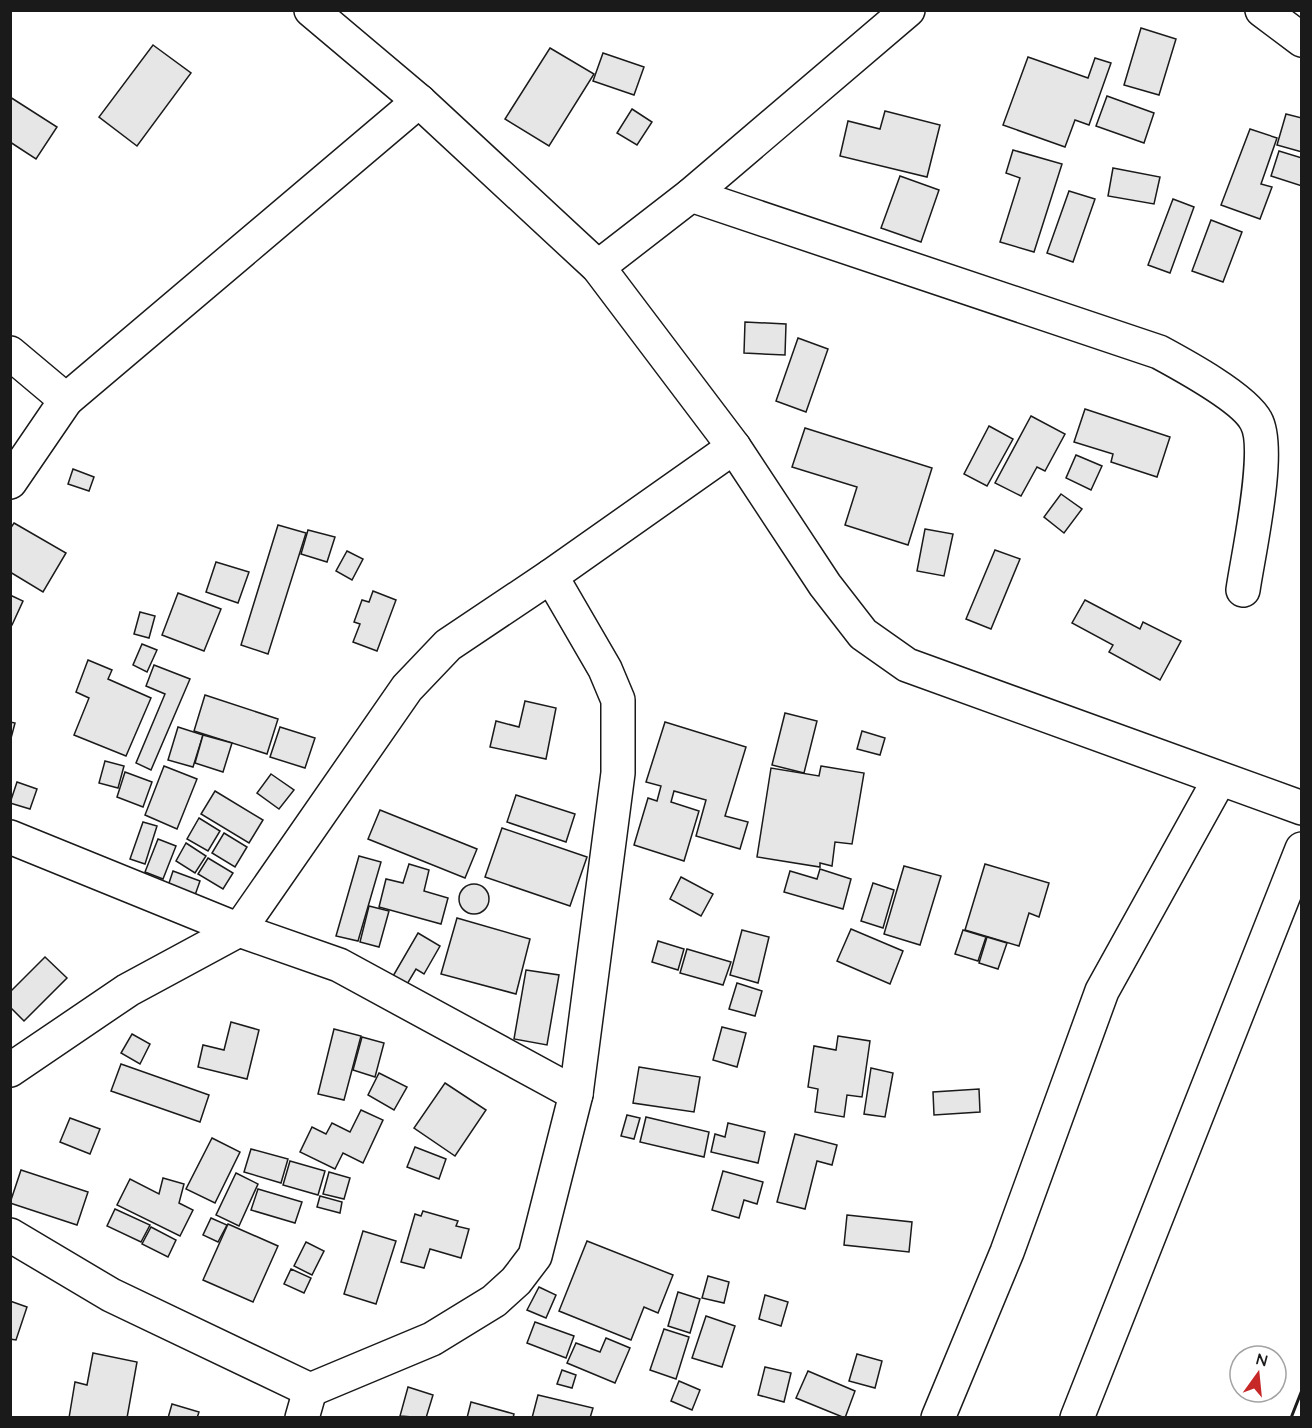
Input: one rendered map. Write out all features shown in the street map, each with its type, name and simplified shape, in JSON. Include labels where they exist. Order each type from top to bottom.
[{"type":"street","points":[[311,10],[419,100],[598,267],[734,447],[825,585],[862,634],[907,664],[1219,780],[1302,808]]},
{"type":"street","points":[[598,267],[691,195],[908,10]]},
{"type":"street","points":[[1262,10],[1302,40]]},
{"type":"street","points":[[10,482],[66,400],[419,100]]},
{"type":"street","points":[[691,195],[1159,352],[1194,372],[1242,406],[1256,422],[1261,445],[1261,468],[1243,590]]},
{"type":"street","points":[[10,353],[66,400]]},
{"type":"street","points":[[10,1070],[128,990],[239,930],[407,688],[448,645],[551,576],[734,447]]},
{"type":"street","points":[[10,1235],[111,1295],[306,1404],[432,1339],[494,1301],[516,1281],[535,1256],[576,1094],[618,773],[618,700],[605,669],[551,576]]},
{"type":"street","points":[[938,1418],[1006,1252],[1102,991],[1219,780]]},
{"type":"street","points":[[10,837],[239,930],[339,965],[576,1094]]},
{"type":"street","points":[[1077,1418],[1302,849]]},
{"type":"building","points":[[1141,28],[1176,39],[1159,95],[1124,85]]},
{"type":"building","points":[[153,45],[191,73],[137,146],[99,117]]},
{"type":"building","points":[[550,48],[594,74],[549,146],[505,119]]},
{"type":"building","points":[[603,53],[644,67],[634,95],[593,81]]},
{"type":"building","points":[[1028,57],[1088,78],[1095,58],[1111,63],[1089,125],[1075,120],[1065,147],[1003,125]]},
{"type":"building","points":[[1107,96],[1154,113],[1144,143],[1096,126]]},
{"type":"building","points":[[10,97],[57,127],[36,159],[10,142]]},
{"type":"building","points":[[632,109],[652,122],[637,145],[617,133]]},
{"type":"building","points":[[885,111],[940,125],[927,177],[840,156],[848,121],[880,129]]},
{"type":"building","points":[[1286,114],[1302,118],[1302,152],[1277,145]]},
{"type":"building","points":[[1250,129],[1277,138],[1261,184],[1272,187],[1260,219],[1221,205]]},
{"type":"building","points":[[1013,150],[1062,164],[1034,252],[1000,242],[1020,178],[1006,173]]},
{"type":"building","points":[[1279,151],[1302,158],[1302,186],[1271,176]]},
{"type":"building","points":[[1113,168],[1160,177],[1154,204],[1108,196]]},
{"type":"building","points":[[900,176],[939,190],[921,242],[881,228]]},
{"type":"building","points":[[1069,191],[1095,199],[1073,262],[1047,253]]},
{"type":"building","points":[[1173,199],[1194,207],[1170,273],[1148,265]]},
{"type":"building","points":[[1211,220],[1242,232],[1223,282],[1192,271]]},
{"type":"building","points":[[745,322],[786,324],[785,355],[744,353]]},
{"type":"building","points":[[798,338],[828,349],[806,412],[776,401]]},
{"type":"building","points":[[1085,409],[1170,437],[1157,477],[1111,462],[1113,454],[1074,442]]},
{"type":"building","points":[[1031,416],[1065,434],[1045,471],[1037,467],[1021,496],[995,483]]},
{"type":"building","points":[[989,426],[1013,439],[987,486],[964,474]]},
{"type":"building","points":[[805,428],[932,468],[908,545],[845,525],[857,487],[792,467]]},
{"type":"building","points":[[1076,455],[1102,466],[1091,490],[1066,478]]},
{"type":"building","points":[[73,469],[94,477],[89,491],[68,484]]},
{"type":"building","points":[[1061,494],[1082,509],[1064,533],[1044,517]]},
{"type":"building","points":[[14,523],[66,553],[43,592],[10,572],[10,529]]},
{"type":"building","points":[[278,525],[306,533],[268,654],[241,645]]},
{"type":"building","points":[[925,529],[953,534],[944,576],[917,571]]},
{"type":"building","points":[[308,530],[335,537],[327,562],[301,554]]},
{"type":"building","points":[[995,550],[1020,559],[991,629],[966,619]]},
{"type":"building","points":[[347,551],[363,559],[352,580],[336,571]]},
{"type":"building","points":[[216,562],[249,572],[238,603],[206,592]]},
{"type":"building","points":[[373,591],[396,600],[377,651],[353,642],[360,624],[354,622],[362,600],[369,602]]},
{"type":"building","points":[[178,593],[221,609],[204,651],[162,635]]},
{"type":"building","points":[[10,595],[23,601],[12,625],[10,625]]},
{"type":"building","points":[[1085,600],[1140,629],[1143,622],[1181,641],[1160,680],[1109,652],[1113,645],[1072,623]]},
{"type":"building","points":[[140,612],[155,616],[149,638],[134,634]]},
{"type":"building","points":[[142,644],[157,650],[147,672],[133,665]]},
{"type":"building","points":[[88,660],[112,670],[108,679],[151,698],[126,756],[74,735],[89,698],[76,692]]},
{"type":"building","points":[[154,665],[190,679],[151,770],[136,763],[165,694],[146,686]]},
{"type":"building","points":[[205,695],[278,719],[267,754],[194,731]]},
{"type":"building","points":[[525,701],[556,708],[546,759],[490,747],[496,721],[519,727]]},
{"type":"building","points":[[785,713],[817,721],[804,773],[772,765]]},
{"type":"building","points":[[10,722],[15,723],[10,742]]},
{"type":"building","points":[[665,722],[746,747],[725,816],[748,822],[740,849],[696,836],[706,800],[674,791],[671,802],[699,811],[684,861],[634,845],[648,798],[657,801],[661,786],[646,782]]},
{"type":"building","points":[[178,727],[203,735],[193,767],[168,760]]},
{"type":"building","points":[[280,727],[315,738],[305,768],[270,757]]},
{"type":"building","points":[[862,731],[885,738],[880,755],[857,749]]},
{"type":"building","points":[[203,735],[232,743],[223,772],[195,763]]},
{"type":"building","points":[[105,761],[124,766],[118,788],[99,783]]},
{"type":"building","points":[[164,766],[197,779],[177,829],[145,815]]},
{"type":"building","points":[[821,766],[864,773],[852,844],[835,842],[832,866],[820,863],[820,867],[757,857],[771,768],[819,776]]},
{"type":"building","points":[[125,772],[152,782],[143,807],[117,797]]},
{"type":"building","points":[[271,774],[294,790],[279,809],[257,793]]},
{"type":"building","points":[[17,782],[37,789],[30,809],[10,803]]},
{"type":"building","points":[[215,791],[263,820],[249,843],[201,814]]},
{"type":"building","points":[[516,795],[575,814],[566,842],[507,822]]},
{"type":"building","points":[[380,810],[477,849],[465,878],[368,839]]},
{"type":"building","points":[[199,818],[220,831],[208,851],[187,839]]},
{"type":"building","points":[[143,822],[157,826],[145,864],[130,859]]},
{"type":"building","points":[[502,828],[587,857],[570,906],[485,877]]},
{"type":"building","points":[[224,833],[247,847],[235,867],[212,853]]},
{"type":"building","points":[[158,839],[176,846],[163,879],[145,872]]},
{"type":"building","points":[[186,843],[206,856],[195,873],[176,861]]},
{"type":"building","points":[[359,856],[381,862],[358,941],[336,936]]},
{"type":"building","points":[[208,858],[233,873],[223,889],[198,874]]},
{"type":"building","points":[[409,864],[429,870],[424,891],[448,898],[441,924],[379,907],[386,879],[403,883]]},
{"type":"building","points":[[985,864],[1049,883],[1039,917],[1029,913],[1019,946],[965,930]]},
{"type":"building","points":[[904,866],[941,876],[920,945],[884,934]]},
{"type":"building","points":[[820,869],[851,879],[843,909],[784,892],[790,871],[817,879]]},
{"type":"building","points":[[173,871],[200,881],[194,898],[167,889]]},
{"type":"building","points":[[681,877],[713,894],[701,916],[670,899]]},
{"type":"building","points":[[873,883],[894,890],[883,928],[861,921]]},
{"type":"building","points":[[474,884],[485,888],[489,899],[485,910],[474,914],[463,910],[459,899],[463,888]]},
{"type":"building","points":[[369,906],[389,911],[379,947],[360,942]]},
{"type":"building","points":[[457,918],[530,939],[516,994],[441,974]]},
{"type":"building","points":[[851,929],[903,951],[890,984],[837,961]]},
{"type":"building","points":[[742,930],[769,937],[758,983],[730,975]]},
{"type":"building","points":[[963,930],[986,937],[978,961],[955,954]]},
{"type":"building","points":[[418,933],[440,946],[424,974],[416,969],[403,991],[389,983]]},
{"type":"building","points":[[987,937],[1007,943],[998,969],[979,963]]},
{"type":"building","points":[[658,941],[684,949],[678,970],[652,962]]},
{"type":"building","points":[[687,949],[731,962],[723,985],[680,973]]},
{"type":"building","points":[[45,957],[67,978],[24,1021],[10,1007],[10,992]]},
{"type":"building","points":[[526,970],[559,975],[547,1045],[514,1039]]},
{"type":"building","points":[[737,983],[762,991],[755,1016],[729,1009]]},
{"type":"building","points":[[231,1022],[259,1030],[247,1079],[198,1067],[203,1045],[224,1050]]},
{"type":"building","points":[[722,1027],[746,1033],[737,1067],[713,1060]]},
{"type":"building","points":[[334,1029],[361,1036],[344,1100],[318,1094]]},
{"type":"building","points":[[132,1034],[150,1044],[140,1064],[121,1053]]},
{"type":"building","points":[[838,1036],[870,1041],[862,1097],[847,1095],[844,1117],[815,1112],[818,1089],[808,1087],[814,1046],[836,1050]]},
{"type":"building","points":[[362,1037],[384,1043],[375,1077],[353,1070]]},
{"type":"building","points":[[121,1064],[209,1095],[200,1122],[111,1091]]},
{"type":"building","points":[[639,1067],[700,1077],[694,1112],[633,1103]]},
{"type":"building","points":[[871,1068],[893,1073],[885,1117],[864,1114]]},
{"type":"building","points":[[379,1073],[407,1087],[394,1110],[368,1095]]},
{"type":"building","points":[[445,1083],[486,1110],[455,1156],[414,1128]]},
{"type":"building","points":[[979,1089],[980,1112],[934,1115],[933,1092]]},
{"type":"building","points":[[361,1110],[383,1120],[363,1163],[343,1153],[335,1169],[300,1152],[312,1127],[326,1134],[332,1123],[350,1132]]},
{"type":"building","points":[[627,1115],[640,1118],[634,1139],[621,1136]]},
{"type":"building","points":[[646,1117],[709,1132],[704,1157],[640,1142]]},
{"type":"building","points":[[70,1118],[100,1129],[90,1154],[60,1142]]},
{"type":"building","points":[[728,1123],[765,1132],[758,1163],[711,1152],[715,1134],[725,1137]]},
{"type":"building","points":[[795,1134],[837,1145],[832,1165],[817,1161],[805,1209],[777,1202]]},
{"type":"building","points":[[212,1138],[240,1152],[215,1203],[186,1189]]},
{"type":"building","points":[[415,1147],[446,1159],[439,1179],[407,1167]]},
{"type":"building","points":[[251,1149],[288,1159],[281,1183],[244,1172]]},
{"type":"building","points":[[290,1161],[325,1171],[318,1195],[283,1185]]},
{"type":"building","points":[[21,1170],[88,1192],[77,1225],[10,1203]]},
{"type":"building","points":[[723,1171],[763,1182],[757,1204],[744,1200],[739,1218],[712,1210]]},
{"type":"building","points":[[329,1172],[350,1178],[344,1199],[323,1194]]},
{"type":"building","points":[[236,1173],[258,1184],[239,1226],[216,1215]]},
{"type":"building","points":[[163,1178],[184,1184],[179,1203],[193,1210],[180,1236],[117,1205],[130,1179],[159,1194]]},
{"type":"building","points":[[258,1189],[302,1202],[295,1223],[251,1210]]},
{"type":"building","points":[[320,1196],[342,1202],[340,1213],[317,1207]]},
{"type":"building","points":[[115,1209],[150,1225],[141,1242],[107,1226]]},
{"type":"building","points":[[423,1211],[458,1221],[456,1226],[469,1229],[461,1258],[430,1249],[424,1268],[401,1262],[415,1214],[421,1216]]},
{"type":"building","points":[[847,1215],[912,1222],[909,1252],[844,1245]]},
{"type":"building","points":[[211,1218],[227,1225],[218,1242],[203,1235]]},
{"type":"building","points":[[228,1224],[278,1246],[253,1302],[203,1280]]},
{"type":"building","points":[[151,1227],[176,1240],[168,1257],[142,1244]]},
{"type":"building","points":[[363,1231],[396,1241],[376,1304],[344,1294]]},
{"type":"building","points":[[587,1241],[673,1275],[658,1313],[644,1307],[631,1340],[559,1311]]},
{"type":"building","points":[[306,1242],[324,1251],[312,1275],[294,1266]]},
{"type":"building","points":[[291,1269],[311,1278],[304,1293],[284,1284]]},
{"type":"building","points":[[708,1276],[729,1282],[724,1303],[702,1298]]},
{"type":"building","points":[[539,1287],[556,1295],[546,1318],[527,1310]]},
{"type":"building","points":[[678,1292],[700,1299],[690,1333],[668,1326]]},
{"type":"building","points":[[765,1295],[788,1302],[781,1326],[759,1319]]},
{"type":"building","points":[[10,1301],[27,1307],[16,1340],[10,1339]]},
{"type":"building","points":[[706,1316],[735,1326],[722,1367],[692,1358]]},
{"type":"building","points":[[535,1322],[574,1336],[566,1358],[527,1343]]},
{"type":"building","points":[[664,1329],[689,1337],[676,1379],[650,1370]]},
{"type":"building","points":[[606,1338],[630,1348],[615,1383],[567,1363],[576,1343],[600,1352]]},
{"type":"building","points":[[93,1353],[137,1362],[127,1418],[69,1418],[75,1382],[87,1385]]},
{"type":"building","points":[[857,1354],[882,1361],[875,1388],[849,1381]]},
{"type":"building","points":[[765,1367],[791,1373],[784,1402],[758,1395]]},
{"type":"building","points":[[562,1370],[576,1375],[572,1388],[557,1384]]},
{"type":"building","points":[[808,1371],[855,1391],[845,1418],[796,1398]]},
{"type":"building","points":[[679,1381],[700,1390],[692,1410],[671,1401]]},
{"type":"building","points":[[408,1387],[433,1395],[426,1418],[400,1416]]},
{"type":"building","points":[[538,1395],[593,1408],[590,1418],[532,1418]]},
{"type":"building","points":[[471,1402],[514,1414],[513,1418],[467,1418]]},
{"type":"building","points":[[172,1404],[199,1412],[197,1418],[168,1418]]},
{"type":"wall","points":[[1291,1418],[1302,1390]]}]
